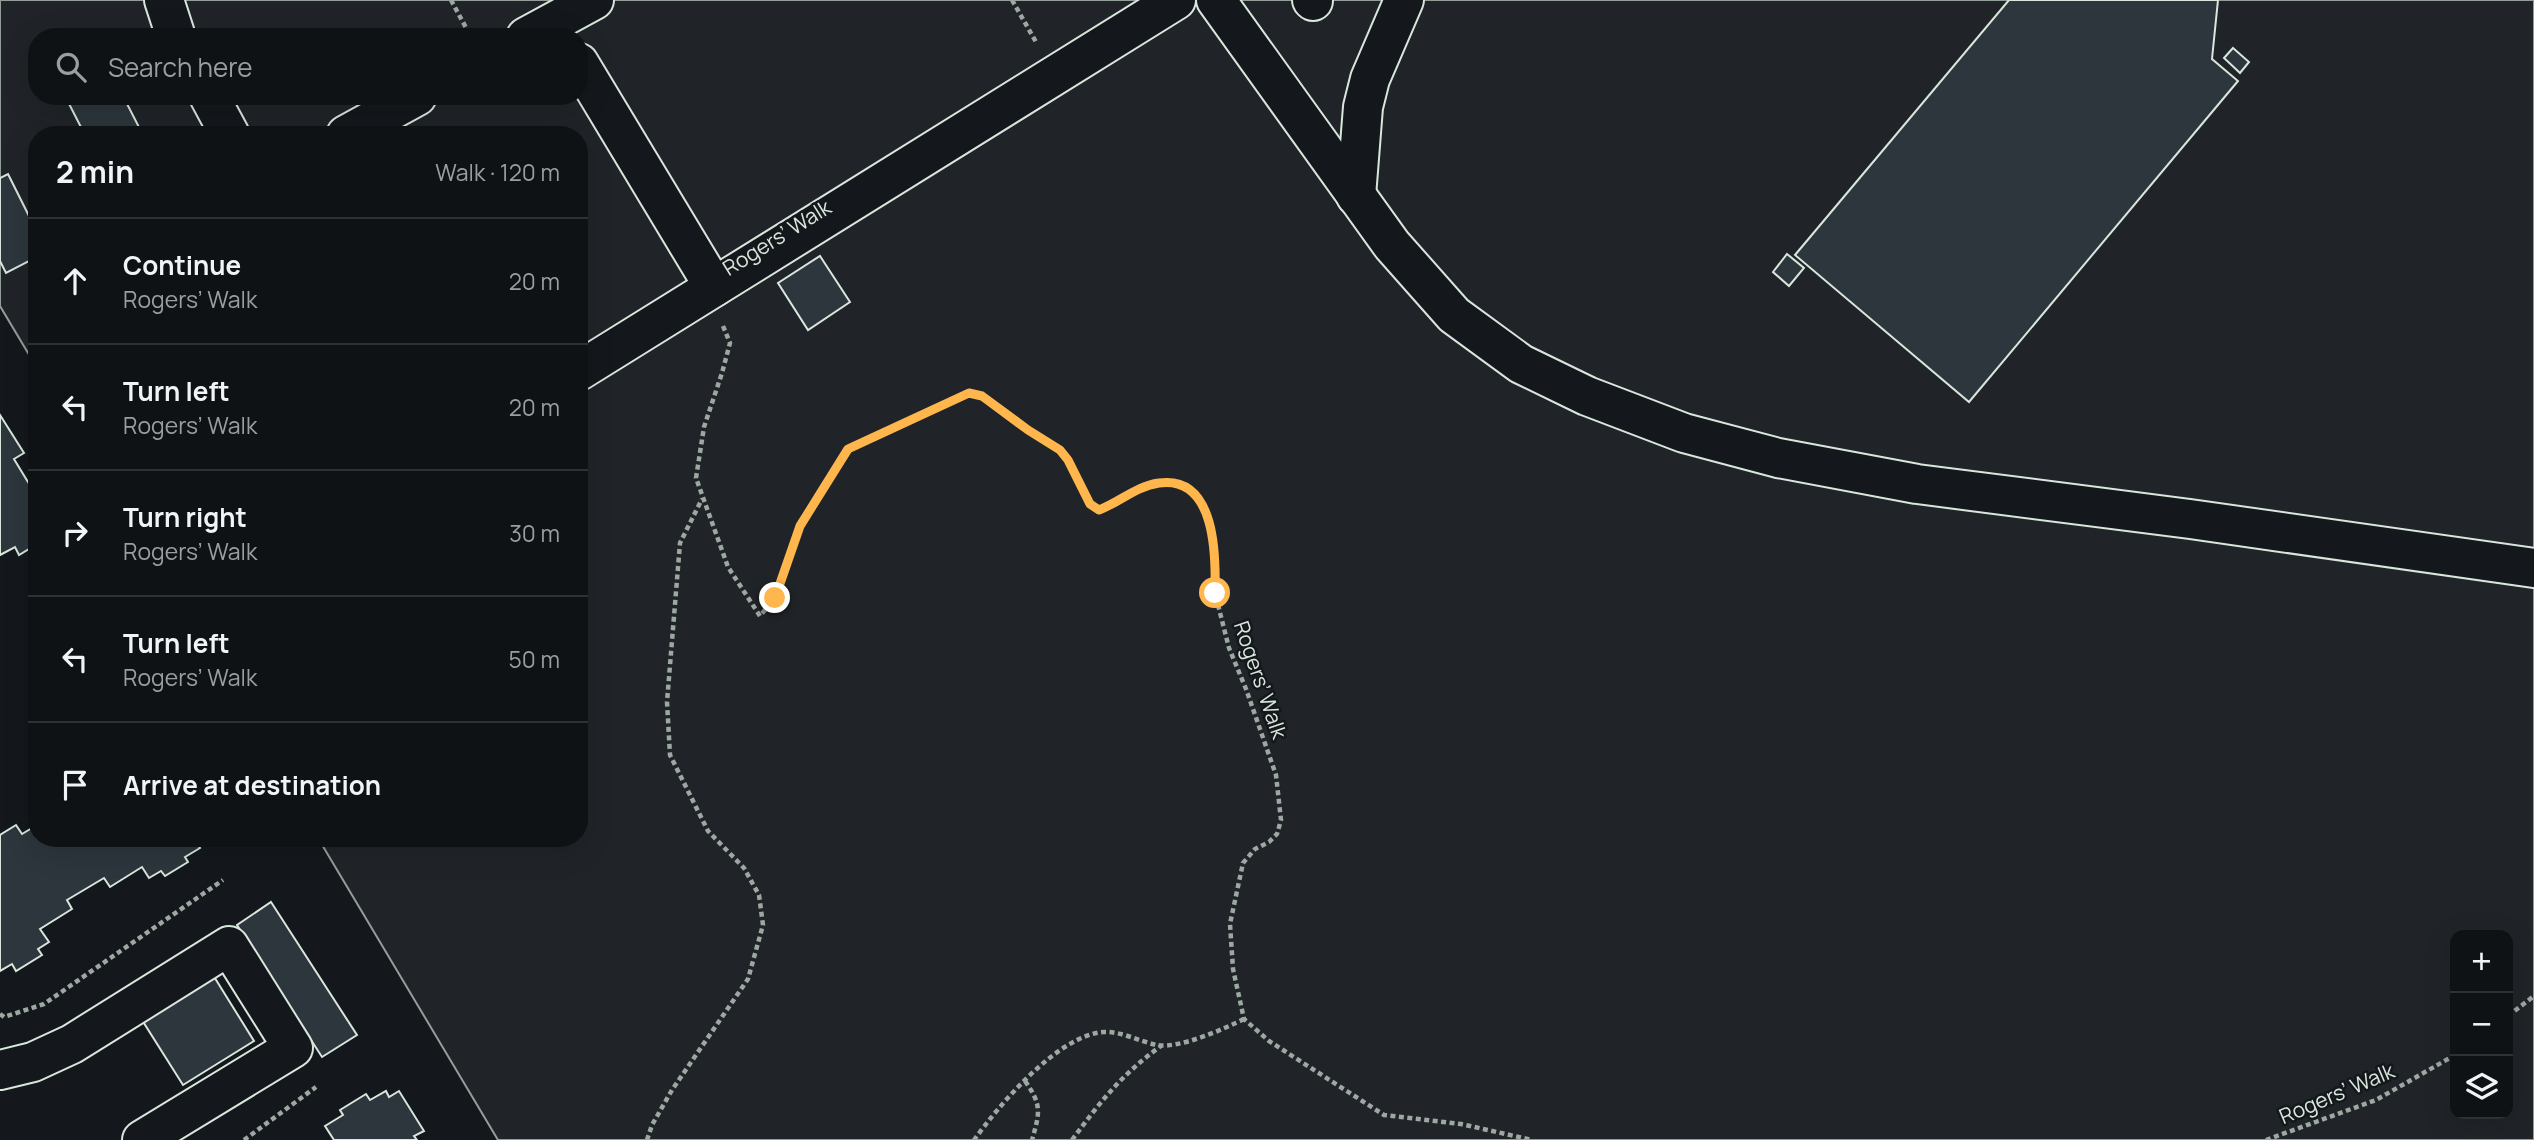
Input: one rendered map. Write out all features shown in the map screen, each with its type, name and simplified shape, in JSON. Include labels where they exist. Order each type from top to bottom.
[{"type":"street","points":[[164,0],[173,28]]},
{"type":"street","points":[[554,28],[594,0]]},
{"type":"street","points":[[588,366],[717,304],[1176,0]]},
{"type":"street","points":[[1216,0],[1392,245],[1454,315],[1521,364],[1587,396],[1684,433],[1779,458],[1917,484],[2190,519],[2534,569]]},
{"type":"street","points":[[1356,196],[1363,107],[1367,89],[1376,61],[1404,0]]},
{"type":"street","points":[[588,79],[717,304]]},
{"type":"street","points":[[214,105],[225,126]]},
{"type":"street","points":[[362,126],[401,105]]},
{"type":"street","points":[[0,1070],[33,1062],[72,1044],[229,946],[293,1048],[142,1140]]},
{"type":"path","points":[[451,0],[466,28]]},
{"type":"path","name":"Rogers’ Walk","points":[[717,304],[730,343],[699,450],[696,478],[728,567],[760,616],[775,598],[800,526],[848,449],[969,393],[982,396],[1060,450],[1068,460],[1090,504],[1099,510],[1136,489],[1161,482],[1185,486],[1201,501],[1209,521],[1216,560],[1215,593],[1226,637],[1276,775],[1281,820],[1277,834],[1269,842],[1255,849],[1243,863],[1230,924],[1233,970],[1244,1019]]},
{"type":"path","points":[[647,1140],[652,1125],[672,1090],[748,979],[763,925],[759,895],[744,869],[708,831],[670,754],[667,702],[680,543],[703,498]]},
{"type":"path","points":[[0,1014],[4,1017],[44,1004],[223,880]]},
{"type":"path","points":[[2513,1012],[2534,996]]},
{"type":"path","points":[[1072,1140],[1112,1088],[1131,1068],[1161,1046],[1217,1032],[1244,1019],[1269,1041],[1384,1115],[1461,1124],[1532,1140]]},
{"type":"path","points":[[974,1140],[995,1111],[1025,1081],[1050,1057],[1072,1042],[1105,1032],[1161,1046]]},
{"type":"path","name":"Rogers’ Walk","points":[[2266,1140],[2376,1100],[2453,1056]]},
{"type":"path","points":[[1025,1081],[1038,1099],[1038,1119],[1032,1140]]},
{"type":"path","points":[[244,1140],[316,1087]]},
{"type":"shaded area","points":[[0,0],[2534,0],[2534,1140],[498,1140],[323,847],[588,847],[588,126],[28,126],[28,353],[0,306]]},
{"type":"building","points":[[2009,0],[2218,0],[2212,59],[2238,81],[1969,402],[1795,255]]},
{"type":"building","points":[[2233,48],[2249,62],[2240,73],[2224,58]]},
{"type":"building","points":[[70,105],[128,105],[138,126],[80,126]]},
{"type":"building","points":[[8,174],[28,214],[28,262],[6,273],[0,261],[0,178]]},
{"type":"building","points":[[1787,254],[1804,268],[1789,286],[1773,272]]},
{"type":"building","points":[[820,256],[850,302],[808,330],[778,283]]},
{"type":"building","points":[[0,415],[24,453],[14,459],[28,482],[28,550],[19,555],[15,547],[0,555]]},
{"type":"building","points":[[16,825],[22,834],[28,830],[28,847],[200,848],[185,857],[188,862],[165,876],[161,871],[149,878],[142,867],[110,887],[104,878],[67,900],[72,909],[40,929],[49,942],[38,949],[42,955],[16,971],[12,964],[0,971],[0,835]]},
{"type":"building","points":[[271,902],[357,1035],[322,1057],[237,925]]},
{"type":"building","points":[[213,975],[254,1041],[183,1085],[142,1020]]},
{"type":"building","points":[[386,1091],[389,1097],[399,1091],[424,1131],[414,1136],[417,1140],[334,1140],[325,1126],[343,1115],[340,1110],[366,1094],[370,1100]]},
{"type":"route","points":[[775,598],[800,526],[848,449],[969,393],[982,396],[1060,450],[1068,460],[1090,504],[1099,510],[1136,489],[1161,482],[1185,486],[1201,501],[1209,521],[1216,560],[1215,593]]}]
